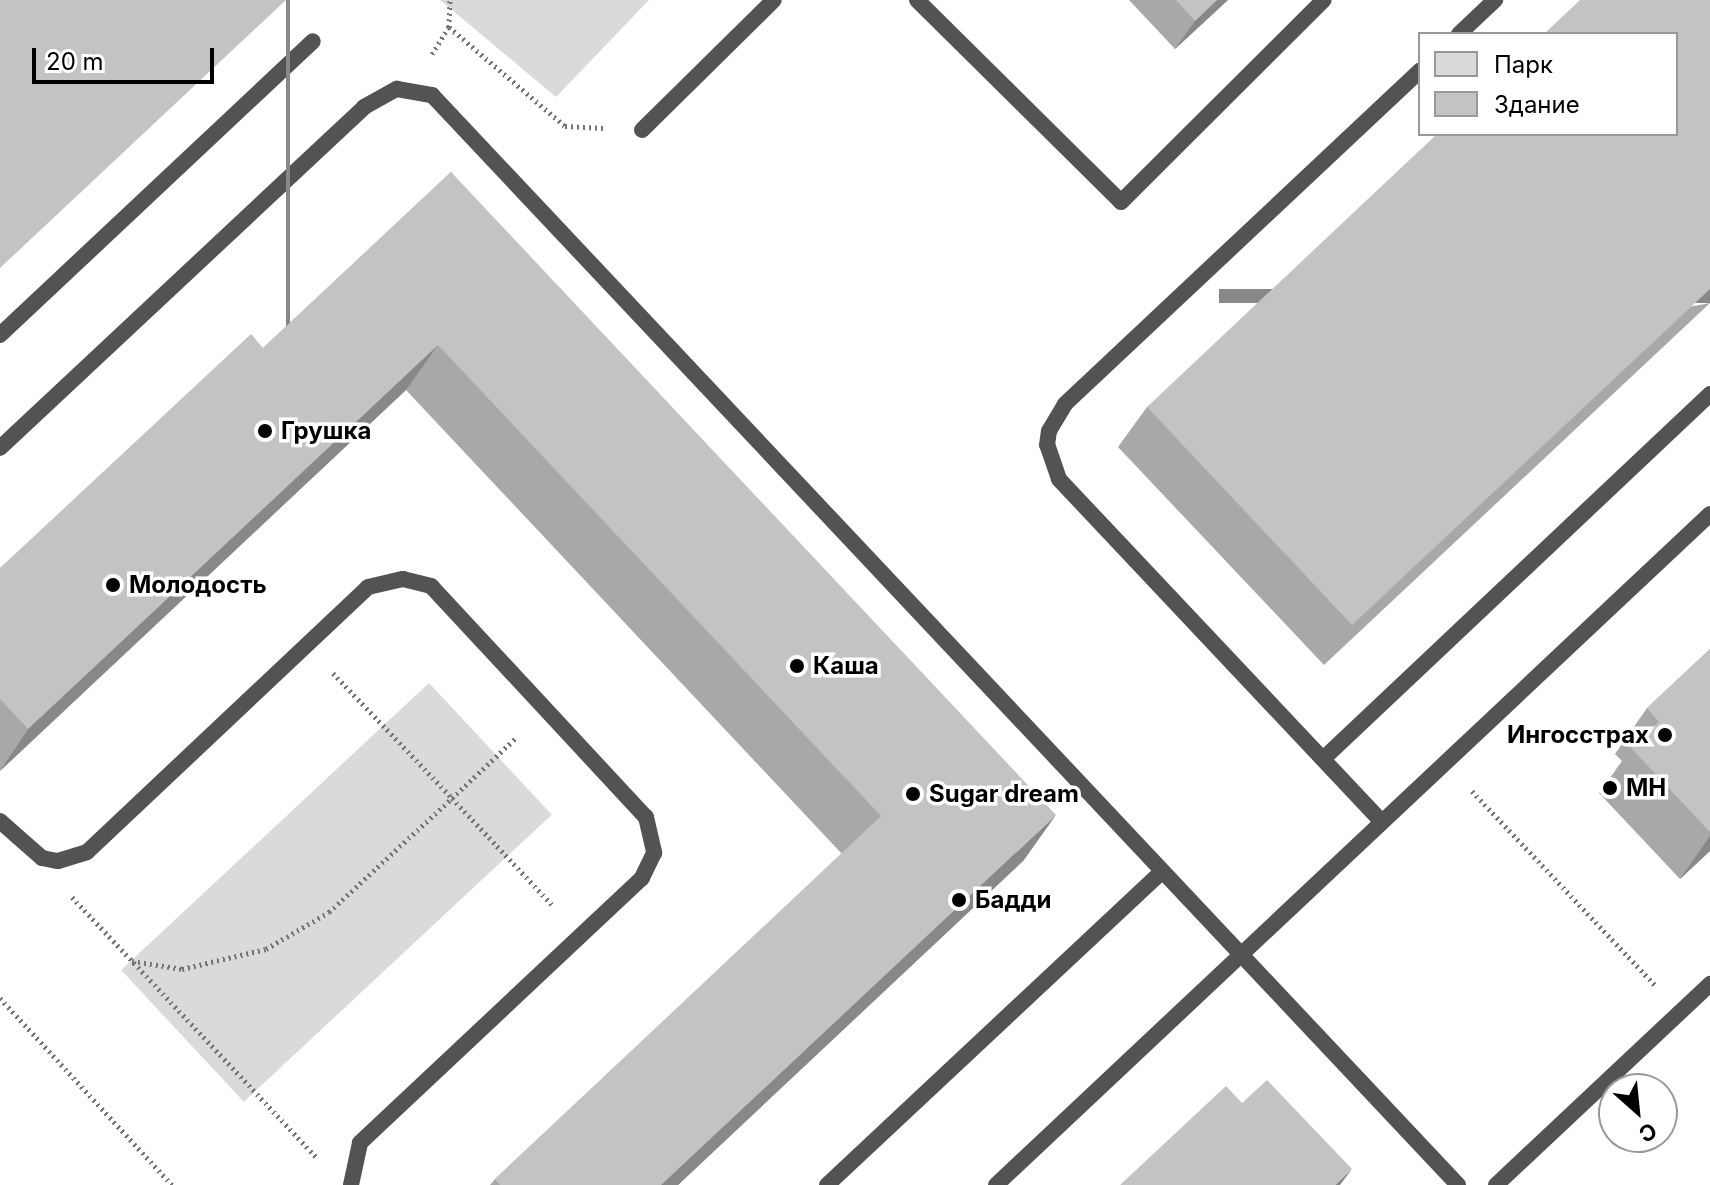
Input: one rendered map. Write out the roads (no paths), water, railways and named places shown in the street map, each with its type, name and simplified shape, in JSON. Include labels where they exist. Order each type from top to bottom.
[{"type":"lane","points":[[642,130],[774,0]]},
{"type":"lane","points":[[917,0],[1121,202],[1324,0]]},
{"type":"lane","points":[[1461,32],[1495,0]]},
{"type":"lane","points":[[0,335],[313,41]]},
{"type":"lane","points":[[1382,822],[1059,479],[1047,455],[1049,431],[1065,404],[1418,73]]},
{"type":"lane","points":[[0,448],[364,107],[397,89],[432,95],[1458,1185]]},
{"type":"lane","points":[[1323,759],[1710,394]]},
{"type":"lane","points":[[996,1185],[1710,514]]},
{"type":"lane","points":[[0,821],[26,849],[58,861],[87,852],[368,587],[390,580],[420,581],[431,586],[646,817],[654,844],[642,878],[360,1143],[351,1185]]},
{"type":"lane","points":[[827,1185],[1162,871]]},
{"type":"lane","points":[[1496,1185],[1710,984]]},
{"type":"place","name":"Грушка","points":[[265,431]]},
{"type":"place","name":"Молодость","points":[[113,585]]},
{"type":"place","name":"Каша","points":[[797,666]]},
{"type":"place","name":"Ингосстрах","points":[[1665,735]]},
{"type":"place","name":"МН","points":[[1610,788]]},
{"type":"place","name":"Sugar dream","points":[[913,794]]},
{"type":"place","name":"Бадди","points":[[959,900]]}]
